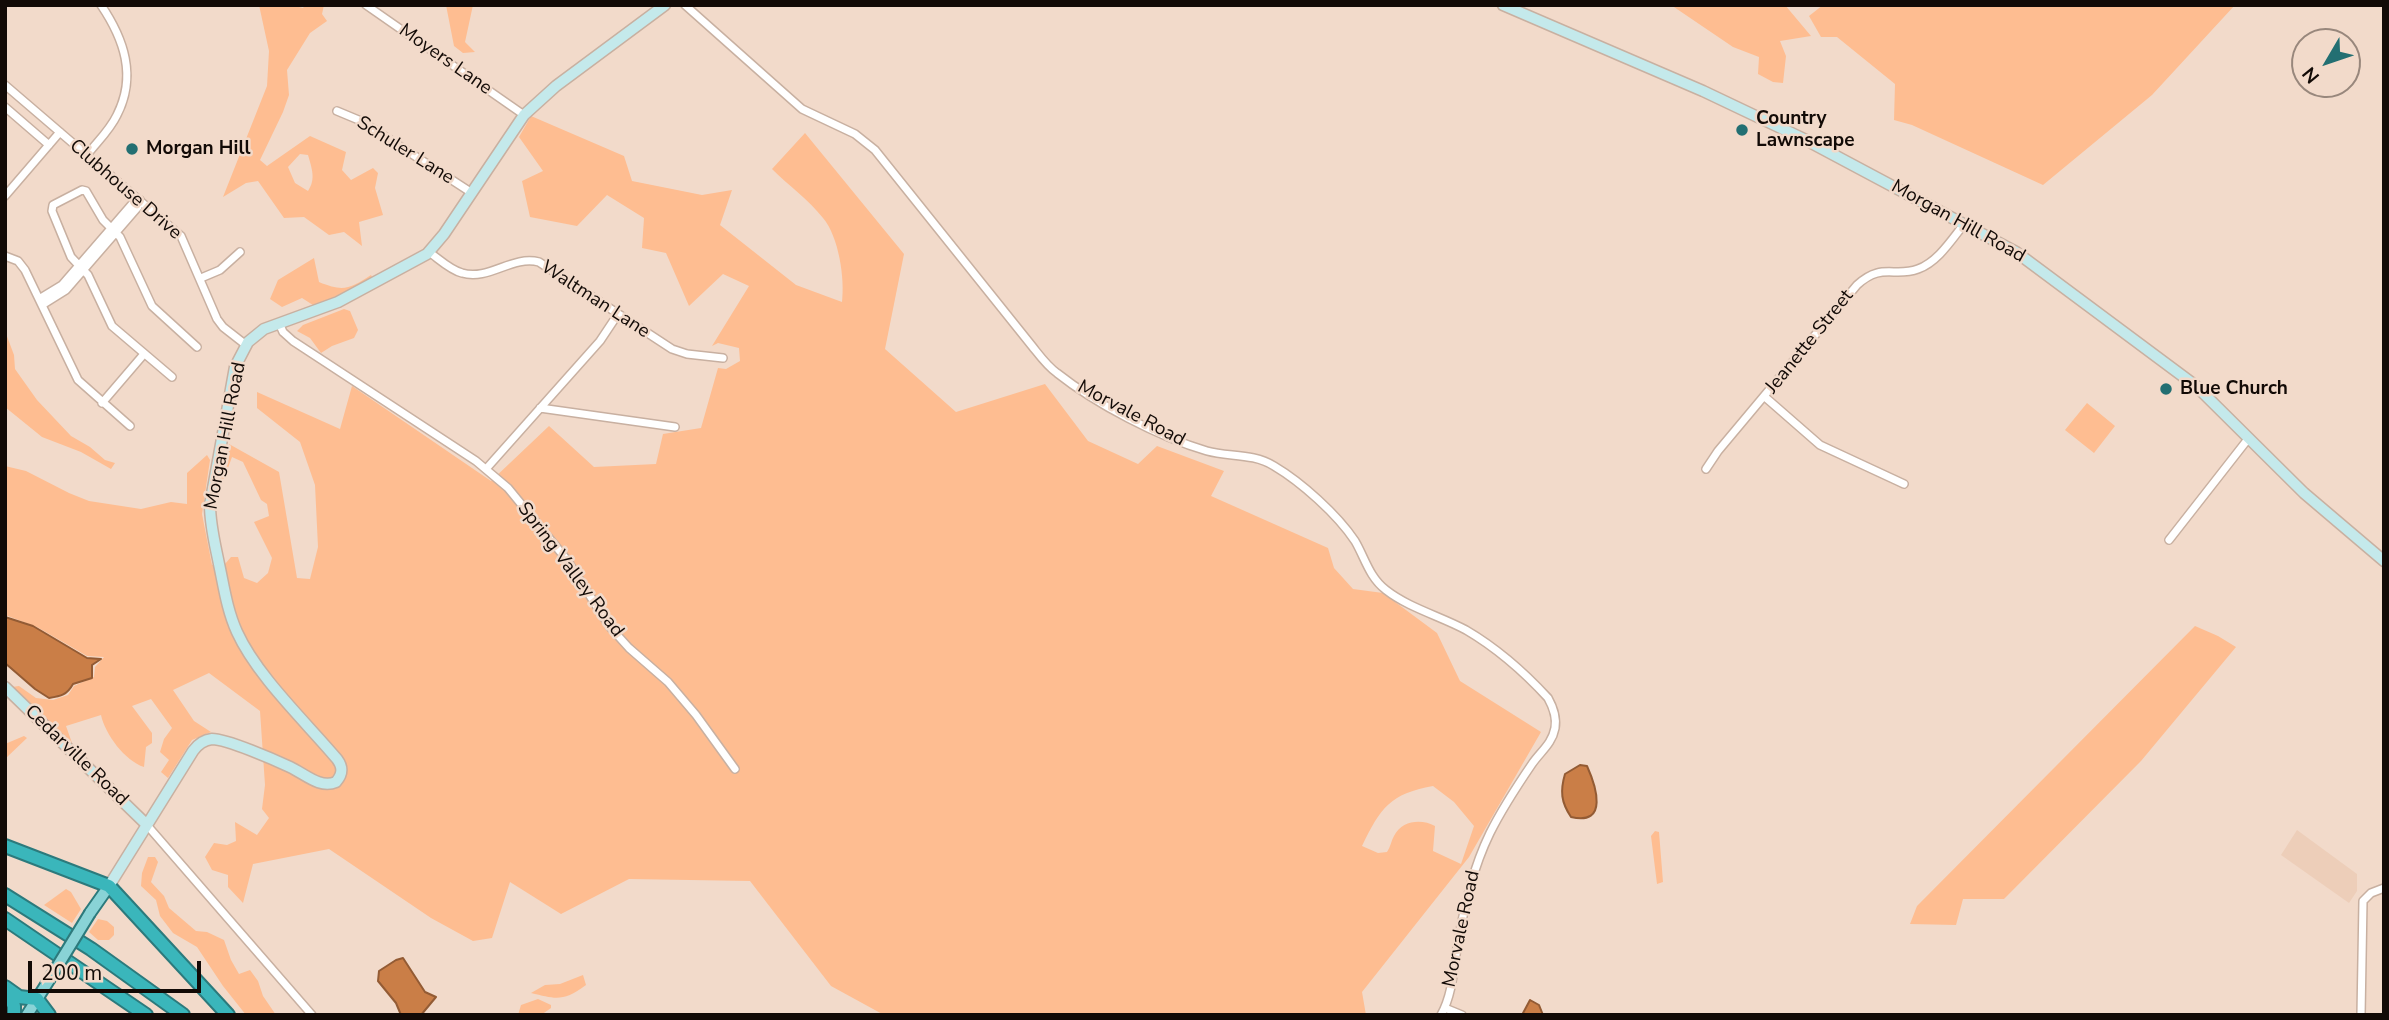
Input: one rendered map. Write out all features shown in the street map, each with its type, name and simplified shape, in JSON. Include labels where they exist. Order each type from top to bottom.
[{"type":"highway","points":[[5,846],[108,886],[228,1015]]},
{"type":"highway","points":[[5,895],[91,949],[183,1015]]},
{"type":"highway","points":[[5,919],[146,1015]]},
{"type":"highway","points":[[5,988],[19,996],[37,999],[49,1015]]},
{"type":"highway","points":[[5,988],[14,1015]]},
{"type":"main road","name":"Morgan Hill Road","points":[[27,1015],[193,751],[207,740],[225,742],[287,766],[324,784],[336,782],[341,773],[342,767],[337,759],[252,657],[238,634],[227,604],[210,521],[210,500],[235,367],[246,345],[264,329],[334,304],[429,252],[524,115],[556,86],[665,5]]},
{"type":"main road","name":"Morgan Hill Road","points":[[1503,5],[1753,115],[1837,156],[2016,252],[2132,341],[2192,383],[2304,493],[2384,562]]},
{"type":"main road","name":"Cedarville Road","points":[[5,687],[146,824]]},
{"type":"street","points":[[87,155],[117,114],[127,79],[124,48],[101,5]]},
{"type":"street","name":"Moyers Lane","points":[[366,5],[524,115]]},
{"type":"street","name":"Morvale Road","points":[[685,5],[802,109],[850,131],[875,150],[1056,373],[1115,409],[1167,436],[1210,452],[1252,457],[1275,466],[1317,500],[1348,532],[1370,572],[1382,587],[1399,599],[1476,637],[1548,698],[1555,710],[1556,721],[1551,741],[1531,766],[1503,810],[1477,862],[1470,881],[1443,1011]]},
{"type":"street","name":"Clubhouse Drive","points":[[6,88],[181,236],[220,323],[246,345]]},
{"type":"street","points":[[5,107],[49,145]]},
{"type":"street","name":"Schuler Lane","points":[[337,111],[361,121],[472,193]]},
{"type":"street","points":[[5,196],[60,132]]},
{"type":"street","points":[[172,377],[112,326],[88,275],[71,257],[52,211],[53,205],[82,190],[86,191],[103,220],[120,237],[152,306],[197,347]]},
{"type":"street","points":[[40,302],[81,267],[133,202],[140,200]]},
{"type":"street","name":"Jeanette Street","points":[[1706,469],[1718,451],[1857,285],[1868,275],[1917,270],[1937,256],[1965,223]]},
{"type":"street","points":[[201,278],[220,270],[240,252]]},
{"type":"street","name":"Waltman Lane","points":[[429,252],[456,271],[471,275],[518,261],[539,262],[676,351],[723,358]]},
{"type":"street","points":[[5,256],[12,257],[22,266],[78,380],[130,426]]},
{"type":"street","points":[[486,469],[603,337],[618,314]]},
{"type":"street","name":"Spring Valley Road","points":[[279,323],[283,332],[293,341],[486,469],[510,491],[560,550],[611,629],[668,682],[693,711],[735,769]]},
{"type":"street","points":[[102,403],[144,354]]},
{"type":"street","points":[[1765,397],[1820,445],[1904,484]]},
{"type":"street","points":[[540,408],[675,427]]},
{"type":"street","points":[[2169,540],[2248,439]]},
{"type":"street","points":[[146,824],[312,1015]]},
{"type":"street","points":[[2361,1015],[2363,901],[2371,893],[2384,888]]},
{"type":"street","points":[[1443,1011],[1462,1015]]},
{"type":"shaded area","points":[[259,5],[291,5],[303,8],[305,5],[324,5],[322,14],[327,21],[310,33],[287,70],[289,95],[260,160],[267,166],[310,136],[346,152],[342,170],[351,180],[373,168],[378,173],[375,188],[383,215],[359,222],[362,246],[344,232],[329,235],[304,217],[284,218],[258,181],[246,183],[223,197],[267,86],[269,51]],"holes":[[[300,154],[308,155],[313,178],[308,191],[295,183],[288,167]]]},
{"type":"shaded area","points":[[446,5],[473,5],[465,42],[475,52],[463,53],[454,46]]},
{"type":"shaded area","points":[[1671,5],[1785,5],[1811,36],[1780,41],[1786,56],[1783,83],[1773,82],[1758,74],[1759,57],[1733,47]]},
{"type":"shaded area","points":[[1823,5],[2235,5],[2152,95],[2043,185],[1912,125],[1894,120],[1895,84],[1837,37],[1821,37],[1809,16]]},
{"type":"shaded area","points":[[531,116],[624,156],[632,181],[702,195],[732,190],[720,225],[796,285],[842,302],[840,258],[829,226],[811,205],[772,169],[805,133],[904,254],[885,349],[956,412],[1045,384],[1088,441],[1138,464],[1157,446],[1224,471],[1211,496],[1328,548],[1334,568],[1353,589],[1383,593],[1437,633],[1460,681],[1541,732],[1469,857],[1362,992],[1366,1015],[884,1015],[831,986],[750,881],[629,879],[561,914],[510,882],[492,938],[473,941],[431,918],[329,849],[253,864],[243,903],[228,887],[228,875],[212,870],[205,857],[214,843],[227,845],[236,841],[235,822],[257,835],[269,818],[262,809],[265,785],[260,711],[209,673],[173,690],[194,721],[211,732],[192,740],[168,778],[161,772],[169,760],[160,752],[164,739],[172,728],[151,699],[132,706],[152,733],[152,743],[146,747],[144,767],[130,759],[117,746],[101,715],[66,726],[72,743],[12,687],[19,686],[36,698],[53,700],[68,695],[74,686],[94,677],[95,667],[104,657],[87,656],[37,627],[5,615],[5,466],[26,471],[89,501],[141,509],[171,502],[187,504],[187,473],[207,455],[210,460],[202,514],[212,565],[225,564],[231,557],[238,557],[244,578],[257,583],[268,573],[272,558],[254,522],[269,516],[267,504],[261,500],[243,462],[232,457],[224,479],[219,479],[229,444],[279,472],[297,578],[310,579],[318,547],[315,485],[300,442],[257,408],[257,392],[340,429],[352,386],[491,481],[549,426],[594,467],[656,464],[663,434],[701,428],[718,368],[726,369],[740,361],[739,348],[718,343],[712,346],[749,286],[723,274],[689,306],[666,253],[642,248],[644,218],[607,195],[577,226],[530,217],[522,181],[543,171],[519,137]],"holes":[[[1433,786],[1454,802],[1474,826],[1461,864],[1433,851],[1435,826],[1424,822],[1413,822],[1402,827],[1394,836],[1387,852],[1378,853],[1362,846],[1381,812],[1406,793]]]},
{"type":"shaded area","points":[[314,258],[319,282],[327,285],[346,288],[371,275],[373,279],[316,307],[302,298],[282,307],[270,299],[278,280]]},
{"type":"shaded area","points":[[344,309],[350,311],[358,330],[354,338],[321,353],[310,338],[297,331],[303,325]]},
{"type":"shaded area","points":[[5,331],[14,355],[15,369],[37,400],[71,436],[105,460],[115,463],[111,469],[81,452],[42,437],[5,407]]},
{"type":"shaded area","points":[[2087,403],[2115,426],[2094,453],[2065,430]]},
{"type":"shaded area","points":[[5,617],[33,626],[87,658],[101,659],[92,665],[92,678],[73,684],[60,696],[49,698],[35,689],[5,663]]},
{"type":"shaded area","points":[[2195,626],[2236,647],[2141,761],[2004,899],[1963,899],[1956,925],[1910,924],[1917,906]]},
{"type":"shaded area","points":[[24,736],[27,738],[5,759],[5,744]]},
{"type":"shaded area","points":[[1580,765],[1587,766],[1597,802],[1591,816],[1583,818],[1571,817],[1563,801],[1562,791],[1565,774]]},
{"type":"shaded area","points":[[2297,830],[2357,874],[2357,891],[2349,903],[2281,855]]},
{"type":"shaded area","points":[[1655,831],[1659,832],[1663,882],[1657,884],[1651,836]]},
{"type":"shaded area","points":[[148,857],[155,857],[158,862],[151,882],[164,896],[169,908],[196,931],[207,932],[224,940],[239,974],[250,970],[276,1015],[246,1015],[197,947],[173,933],[160,916],[156,900],[141,886]]},
{"type":"shaded area","points":[[66,889],[71,892],[81,909],[72,923],[44,905]]},
{"type":"shaded area","points":[[98,919],[107,921],[114,927],[114,935],[109,940],[98,940],[89,932]]},
{"type":"shaded area","points":[[403,958],[425,992],[436,997],[421,1015],[401,1015],[396,1003],[378,981],[379,971]]},
{"type":"shaded area","points":[[583,975],[586,985],[565,997],[553,998],[531,993],[545,985],[560,984]]},
{"type":"shaded area","points":[[538,999],[551,1005],[551,1008],[541,1015],[518,1015],[521,1005]]},
{"type":"shaded area","points":[[1530,1000],[1539,1005],[1543,1015],[1522,1015]]},
{"type":"place","name":"Country Lawnscape","points":[[1742,130]]},
{"type":"place","name":"Morgan Hill","points":[[132,149]]},
{"type":"place","name":"Blue Church","points":[[2166,389]]}]
